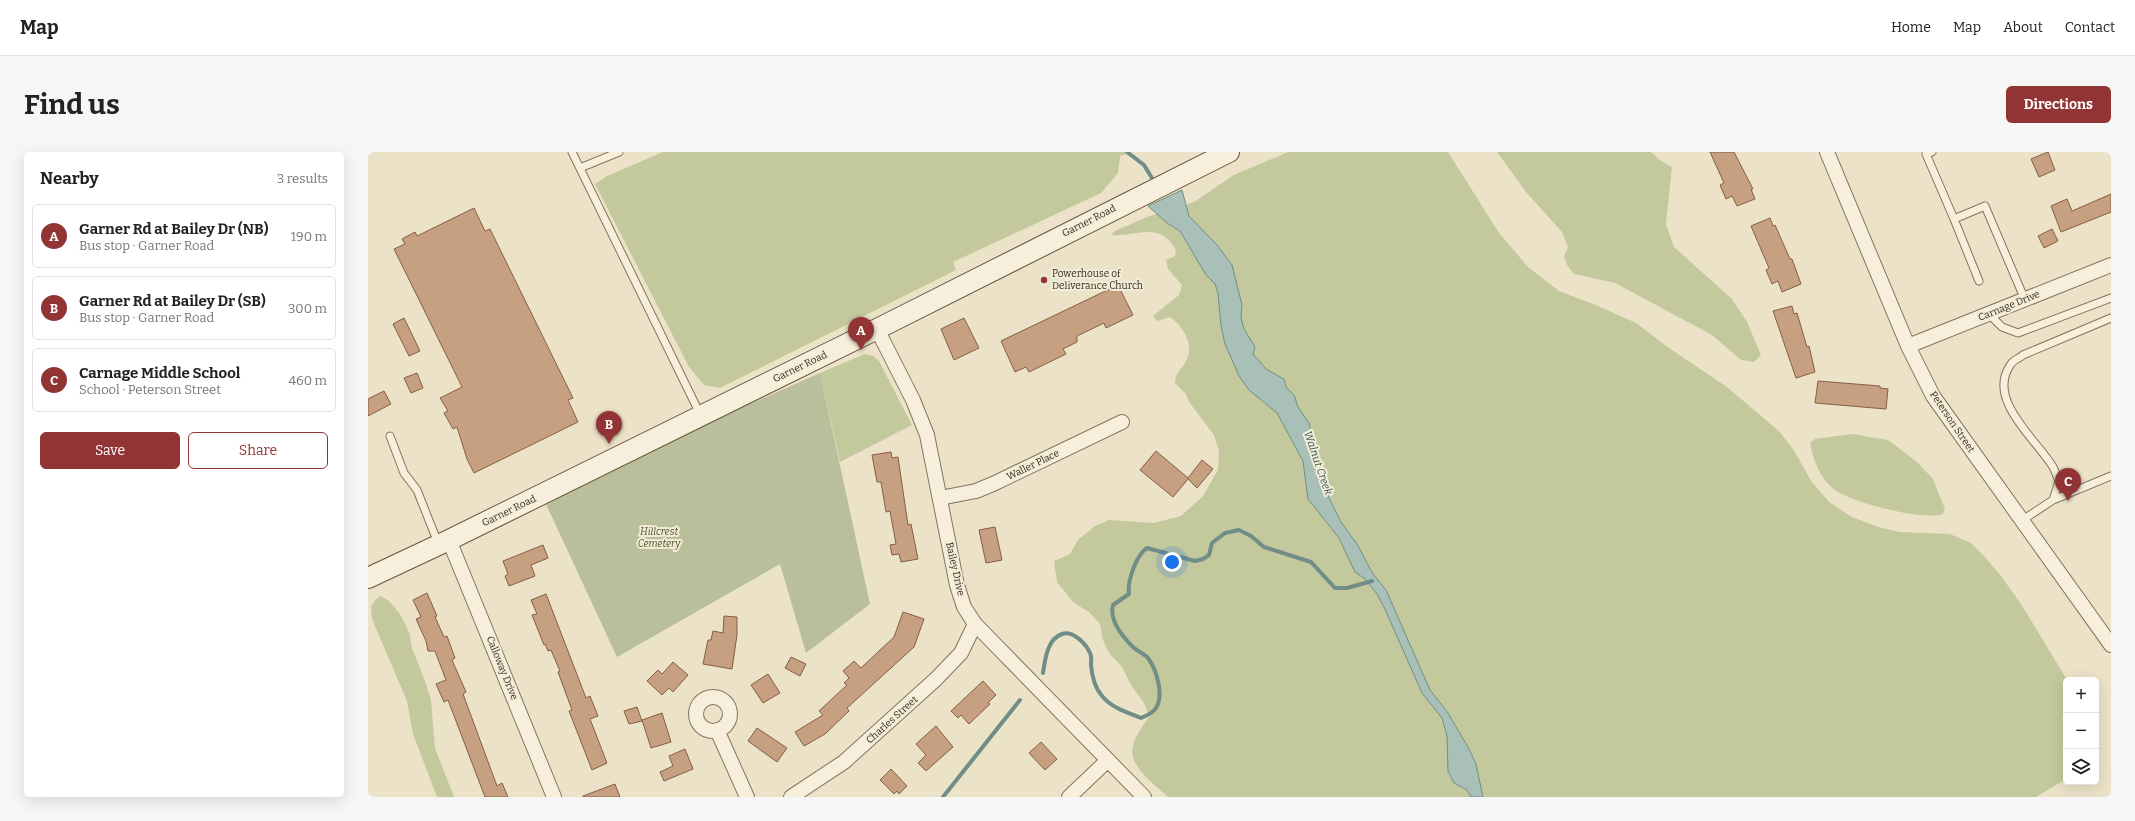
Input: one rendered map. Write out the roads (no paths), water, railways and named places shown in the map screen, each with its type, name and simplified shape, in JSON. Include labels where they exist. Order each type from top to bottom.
[{"type":"main road","name":"Garner Road","points":[[368,578],[877,329],[1132,199],[1229,152]]},
{"type":"street","name":"Peterson Street","points":[[1827,152],[1908,346],[1933,396],[2111,645]]},
{"type":"street","name":"Carnage Drive","points":[[1908,346],[2111,265]]},
{"type":"street","name":"Bailey Drive","points":[[877,329],[920,416],[927,434],[957,585],[964,607],[975,624],[1144,797]]},
{"type":"street","name":"Waller Place","points":[[940,498],[976,490],[993,484],[1122,422]]},
{"type":"street","name":"Calloway Drive","points":[[444,542],[554,797]]},
{"type":"street","name":"Charles Street","points":[[791,797],[844,762],[936,679],[960,653],[975,624]]},
{"type":"street","points":[[717,730],[747,797]]},
{"type":"street","points":[[1069,797],[1108,760]]},
{"type":"lane","points":[[572,152],[701,416]]},
{"type":"lane","points":[[580,168],[620,152]]},
{"type":"lane","points":[[1932,152],[1926,154],[1979,281]]},
{"type":"lane","points":[[1954,219],[1985,206],[2025,300]]},
{"type":"lane","points":[[1989,314],[2002,327],[2018,333],[2111,298]]},
{"type":"lane","points":[[2053,500],[2059,481],[2052,466],[2012,412],[2006,398],[2006,373],[2011,363],[2024,355],[2111,318]]},
{"type":"lane","points":[[390,436],[404,473],[417,490],[444,542]]},
{"type":"lane","points":[[2021,521],[2053,500],[2111,476]]},
{"type":"water","points":[[1182,190],[1189,216],[1217,245],[1232,265],[1242,305],[1241,318],[1244,329],[1255,347],[1253,354],[1266,369],[1284,379],[1286,387],[1294,395],[1298,407],[1309,423],[1318,473],[1325,490],[1341,522],[1357,544],[1373,574],[1386,590],[1430,690],[1448,713],[1468,747],[1476,764],[1483,797],[1471,797],[1467,790],[1454,783],[1448,771],[1447,736],[1442,718],[1422,693],[1384,607],[1377,594],[1365,579],[1355,572],[1339,538],[1308,499],[1303,461],[1277,413],[1249,390],[1239,376],[1225,344],[1221,326],[1218,293],[1215,284],[1206,275],[1180,231],[1167,223],[1148,206]]},
{"type":"waterway","name":"Walnut Creek","points":[[1127,152],[1144,165],[1155,183]]},
{"type":"waterway","points":[[1043,673],[1048,650],[1053,640],[1062,634],[1070,634],[1079,639],[1088,649],[1091,656],[1091,669],[1097,689],[1110,704],[1141,718],[1156,708],[1159,690],[1157,676],[1154,669],[1148,658],[1133,647],[1121,633],[1115,622],[1112,611],[1113,605],[1129,594],[1129,583],[1133,569],[1139,556],[1147,548],[1195,561],[1203,559],[1209,555],[1212,543],[1225,533],[1239,530],[1251,536],[1264,547],[1311,562],[1335,588],[1347,588],[1372,581]]},
{"type":"waterway","points":[[943,797],[1020,700]]},
{"type":"place","name":"Powerhouse of Deliverance Church","points":[[1044,280]]},
{"type":"place","name":"Garner Rd at Bailey Dr (NB)","points":[[861,350]]},
{"type":"place","name":"Garner Rd at Bailey Dr (SB)","points":[[609,444]]},
{"type":"place","name":"Carnage Middle School","points":[[2068,501]]},
{"type":"park label","name":"Hillcrest Cemetery","points":[[659,538]]}]
